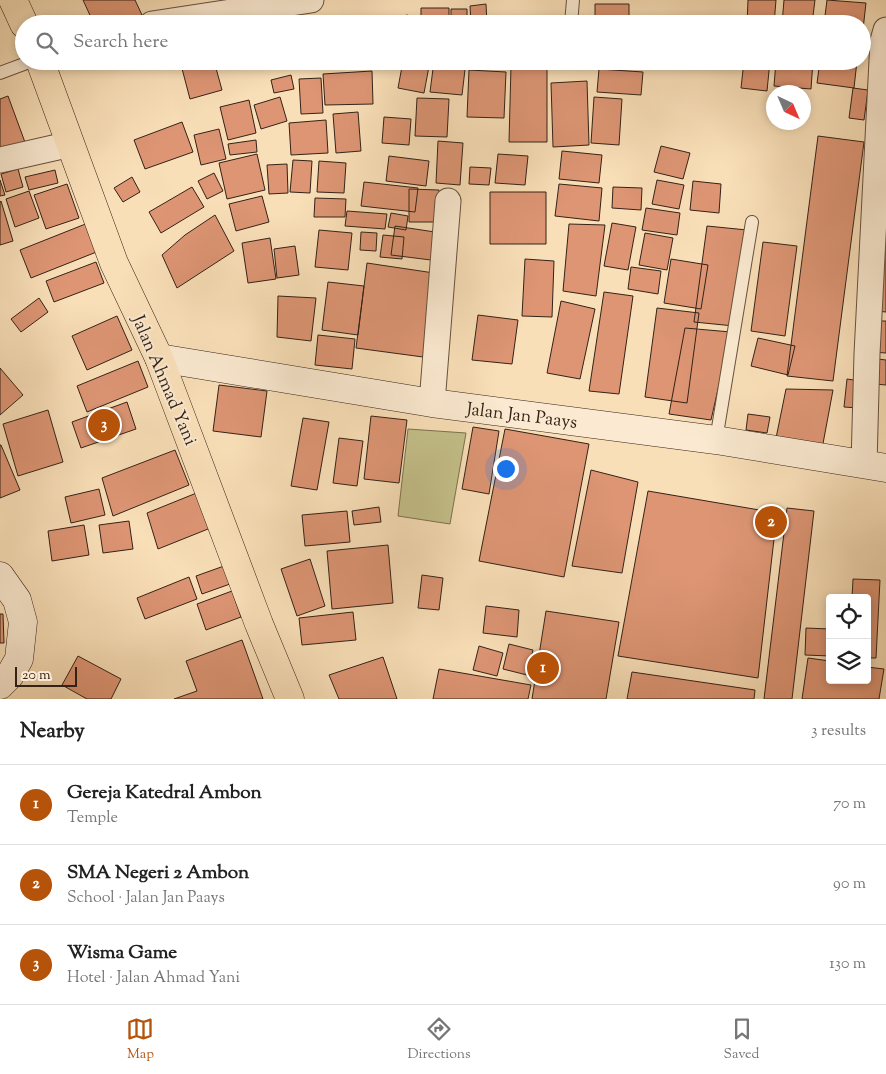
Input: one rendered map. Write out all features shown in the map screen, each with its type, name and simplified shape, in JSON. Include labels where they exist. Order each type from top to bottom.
[{"type":"highway","points":[[13,0],[20,15]]},
{"type":"highway","name":"Jalan Ahmad Yani","points":[[43,70],[114,262],[160,358],[259,624],[290,699]]},
{"type":"street","points":[[212,15],[311,0]]},
{"type":"street","points":[[875,466],[867,354],[883,41],[886,30]]},
{"type":"street","points":[[0,160],[71,144]]},
{"type":"street","points":[[432,403],[448,201]]},
{"type":"street","name":"Jalan Jan Paays","points":[[160,358],[432,403],[716,440],[875,466]]},
{"type":"street","points":[[0,576],[17,600],[23,622],[19,659],[10,674],[0,685]]},
{"type":"lane","points":[[572,15],[573,0]]},
{"type":"lane","points":[[0,73],[15,67]]},
{"type":"lane","points":[[716,440],[752,222]]},
{"type":"shaded area","points":[[408,429],[466,433],[450,524],[398,516]]},
{"type":"building","points":[[83,0],[135,0],[142,15],[90,15]]},
{"type":"building","points":[[748,0],[776,0],[775,15],[747,15]]},
{"type":"building","points":[[784,0],[815,0],[813,15],[783,15]]},
{"type":"building","points":[[827,0],[866,3],[865,15],[825,15]]},
{"type":"building","points":[[486,4],[487,15],[470,15],[470,6]]},
{"type":"building","points":[[595,4],[629,4],[629,15],[595,15]]},
{"type":"building","points":[[421,8],[449,8],[449,15],[421,15]]},
{"type":"building","points":[[451,9],[467,9],[467,15],[451,15]]},
{"type":"building","points":[[182,70],[216,70],[222,90],[190,99]]},
{"type":"building","points":[[401,70],[428,70],[424,93],[398,88]]},
{"type":"building","points":[[433,70],[465,70],[462,95],[430,92]]},
{"type":"building","points":[[469,70],[506,72],[504,118],[467,117]]},
{"type":"building","points":[[511,70],[547,70],[547,142],[509,142]]},
{"type":"building","points":[[599,70],[643,72],[641,95],[597,92]]},
{"type":"building","points":[[743,70],[769,70],[766,91],[741,88]]},
{"type":"building","points":[[775,70],[812,70],[811,89],[811,85],[774,85]]},
{"type":"building","points":[[819,70],[856,70],[854,88],[817,83]]},
{"type":"building","points":[[372,71],[373,104],[325,105],[323,74]]},
{"type":"building","points":[[291,75],[294,89],[274,93],[271,80]]},
{"type":"building","points":[[321,78],[323,113],[301,114],[299,79]]},
{"type":"building","points":[[587,81],[589,145],[553,147],[551,83]]},
{"type":"building","points":[[853,88],[868,90],[864,120],[849,118]]},
{"type":"building","points":[[8,96],[26,145],[0,155],[0,99]]},
{"type":"building","points":[[280,97],[287,121],[261,129],[254,105]]},
{"type":"building","points":[[594,97],[622,99],[619,145],[591,143]]},
{"type":"building","points":[[417,98],[449,99],[447,137],[415,136]]},
{"type":"building","points":[[249,100],[256,133],[228,140],[220,107]]},
{"type":"building","points":[[358,112],[361,151],[336,153],[333,114]]},
{"type":"building","points":[[384,117],[411,119],[409,145],[382,143]]},
{"type":"building","points":[[326,120],[328,153],[291,155],[289,123]]},
{"type":"building","points":[[182,122],[193,152],[145,169],[134,140]]},
{"type":"building","points":[[219,129],[226,159],[201,165],[194,135]]},
{"type":"building","points":[[818,136],[864,142],[833,381],[787,376]]},
{"type":"building","points":[[256,140],[257,152],[230,155],[228,144]]},
{"type":"building","points":[[438,141],[463,143],[460,185],[436,183]]},
{"type":"building","points":[[661,146],[690,153],[683,179],[654,172]]},
{"type":"building","points":[[562,151],[602,155],[599,183],[559,179]]},
{"type":"building","points":[[257,154],[265,190],[227,199],[219,163]]},
{"type":"building","points":[[498,154],[528,156],[525,185],[495,183]]},
{"type":"building","points":[[389,156],[429,161],[426,186],[386,181]]},
{"type":"building","points":[[293,160],[312,161],[310,193],[290,192]]},
{"type":"building","points":[[319,161],[346,163],[344,193],[317,192]]},
{"type":"building","points":[[287,164],[288,193],[269,194],[267,165]]},
{"type":"building","points":[[470,167],[491,168],[489,185],[469,184]]},
{"type":"building","points":[[18,169],[23,187],[6,192],[1,174]]},
{"type":"building","points":[[55,170],[58,183],[29,190],[25,177]]},
{"type":"building","points":[[214,173],[223,191],[207,199],[198,181]]},
{"type":"building","points":[[132,177],[140,192],[123,202],[114,188]]},
{"type":"building","points":[[0,180],[5,195],[0,196]]},
{"type":"building","points":[[657,180],[684,185],[679,209],[652,204]]},
{"type":"building","points":[[693,181],[721,184],[719,213],[690,210]]},
{"type":"building","points":[[364,182],[418,188],[415,212],[361,206]]},
{"type":"building","points":[[67,184],[79,218],[46,229],[34,195]]},
{"type":"building","points":[[559,184],[602,188],[599,221],[555,216]]},
{"type":"building","points":[[192,187],[204,207],[161,233],[149,212]]},
{"type":"building","points":[[613,187],[642,188],[641,210],[612,208]]},
{"type":"building","points":[[409,189],[439,190],[438,222],[409,222]]},
{"type":"building","points":[[29,191],[39,218],[15,227],[6,199]]},
{"type":"building","points":[[490,192],[546,192],[546,244],[490,244]]},
{"type":"building","points":[[262,196],[269,222],[236,231],[229,204]]},
{"type":"building","points":[[315,198],[346,199],[345,217],[314,217]]},
{"type":"building","points":[[0,202],[13,241],[0,245]]},
{"type":"building","points":[[646,208],[680,213],[677,235],[642,230]]},
{"type":"building","points":[[347,211],[387,214],[385,229],[345,226]]},
{"type":"building","points":[[391,213],[408,216],[406,230],[388,227]]},
{"type":"building","points":[[215,215],[234,251],[177,288],[162,255],[185,235]]},
{"type":"building","points":[[88,223],[99,251],[31,278],[20,250]]},
{"type":"building","points":[[612,223],[636,227],[628,270],[604,266]]},
{"type":"building","points":[[569,224],[605,225],[596,296],[563,291]]},
{"type":"building","points":[[395,226],[435,232],[431,260],[391,255]]},
{"type":"building","points":[[707,226],[747,230],[734,326],[694,322]]},
{"type":"building","points":[[319,230],[352,233],[348,270],[315,267]]},
{"type":"building","points":[[361,232],[377,233],[376,251],[360,250]]},
{"type":"building","points":[[645,233],[673,238],[667,270],[639,265]]},
{"type":"building","points":[[383,235],[404,237],[402,259],[380,257]]},
{"type":"building","points":[[270,238],[276,279],[248,283],[242,243]]},
{"type":"building","points":[[763,242],[797,246],[785,336],[751,331]]},
{"type":"building","points":[[295,246],[299,275],[277,278],[274,249]]},
{"type":"building","points":[[882,246],[886,246],[886,312],[877,311]]},
{"type":"building","points":[[525,259],[554,261],[552,317],[522,316]]},
{"type":"building","points":[[671,259],[708,265],[701,309],[664,303]]},
{"type":"building","points":[[96,262],[104,283],[54,302],[46,281]]},
{"type":"building","points":[[367,263],[434,273],[423,357],[356,348]]},
{"type":"building","points":[[631,267],[661,271],[658,294],[628,289]]},
{"type":"building","points":[[328,282],[364,286],[358,335],[322,330]]},
{"type":"building","points":[[604,292],[633,296],[619,394],[589,391]]},
{"type":"building","points":[[278,296],[316,298],[311,341],[277,337]]},
{"type":"building","points":[[39,298],[48,312],[21,332],[11,319]]},
{"type":"building","points":[[561,301],[595,309],[580,379],[547,373]]},
{"type":"building","points":[[657,308],[699,313],[687,403],[645,397]]},
{"type":"building","points":[[478,315],[518,320],[512,364],[472,360]]},
{"type":"building","points":[[117,316],[132,350],[87,370],[72,336]]},
{"type":"building","points":[[874,321],[886,321],[886,353],[873,352]]},
{"type":"building","points":[[685,328],[731,332],[711,420],[669,414]]},
{"type":"building","points":[[318,335],[355,339],[352,369],[315,365]]},
{"type":"building","points":[[758,338],[795,346],[788,375],[751,366]]},
{"type":"building","points":[[878,359],[886,360],[886,385],[875,384]]},
{"type":"building","points":[[138,361],[148,387],[87,412],[77,386]]},
{"type":"building","points":[[0,368],[23,395],[0,415]]},
{"type":"building","points":[[847,379],[861,381],[858,408],[844,407]]},
{"type":"building","points":[[219,385],[267,391],[261,437],[213,431]]},
{"type":"building","points":[[786,389],[833,390],[822,449],[775,443]]},
{"type":"building","points":[[127,402],[136,429],[81,448],[72,422]]},
{"type":"building","points":[[48,410],[63,462],[18,476],[3,424]]},
{"type":"building","points":[[748,414],[770,417],[767,433],[746,430]]},
{"type":"building","points":[[371,416],[407,420],[399,483],[364,479]]},
{"type":"building","points":[[303,418],[329,422],[317,490],[291,486]]},
{"type":"building","points":[[473,427],[499,431],[489,494],[462,489]]},
{"type":"building","points":[[505,429],[589,444],[564,577],[479,561]]},
{"type":"building","points":[[339,438],[363,441],[357,486],[333,483]]},
{"type":"building","points":[[0,445],[20,490],[0,498]]},
{"type":"building","points":[[175,450],[189,485],[113,516],[102,478]]},
{"type":"building","points":[[591,470],[638,482],[622,573],[572,566]]},
{"type":"building","points":[[99,489],[105,515],[71,523],[65,497]]},
{"type":"building","points":[[648,491],[777,513],[758,678],[618,656]]},
{"type":"building","points":[[199,492],[213,527],[158,549],[147,513]]},
{"type":"building","points":[[379,507],[381,522],[354,525],[352,511]]},
{"type":"building","points":[[787,508],[814,511],[792,699],[764,699]]},
{"type":"building","points":[[347,511],[350,542],[305,546],[302,515]]},
{"type":"building","points":[[129,521],[133,549],[103,553],[99,525]]},
{"type":"building","points":[[84,525],[89,555],[52,561],[48,531]]},
{"type":"building","points":[[388,545],[393,603],[332,609],[327,551]]},
{"type":"building","points":[[310,559],[325,606],[297,616],[281,569]]},
{"type":"building","points":[[224,566],[230,584],[202,594],[196,576]]},
{"type":"building","points":[[422,575],[443,578],[439,610],[418,608]]},
{"type":"building","points":[[189,577],[197,599],[145,619],[137,598]]},
{"type":"building","points":[[853,579],[880,580],[876,658],[871,658],[871,594],[852,594]]},
{"type":"building","points":[[232,591],[241,617],[206,630],[197,604]]},
{"type":"building","points":[[486,606],[519,610],[517,637],[483,633]]},
{"type":"building","points":[[546,611],[619,622],[606,699],[532,699]]},
{"type":"building","points":[[353,612],[356,640],[302,645],[299,618]]},
{"type":"building","points":[[0,614],[3,614],[4,643],[0,643]]},
{"type":"building","points":[[806,628],[826,629],[826,656],[805,655]]},
{"type":"building","points":[[242,640],[263,699],[174,699],[197,691],[186,661]]},
{"type":"building","points":[[509,644],[533,650],[527,675],[503,669]]},
{"type":"building","points":[[479,646],[503,653],[497,676],[473,670]]},
{"type":"building","points":[[78,656],[121,679],[111,699],[87,699],[62,685]]},
{"type":"building","points":[[383,657],[397,699],[339,699],[329,675]]},
{"type":"building","points":[[808,658],[826,660],[826,684],[871,684],[871,667],[884,669],[879,699],[802,699]]},
{"type":"building","points":[[439,669],[531,685],[528,699],[433,699]]},
{"type":"building","points":[[632,672],[755,690],[754,699],[627,699]]},
{"type":"place","name":"Wisma Game","points":[[104,425]]},
{"type":"place","name":"SMA Negeri 2 Ambon","points":[[771,522]]},
{"type":"place","name":"Gereja Katedral Ambon","points":[[543,668]]}]
